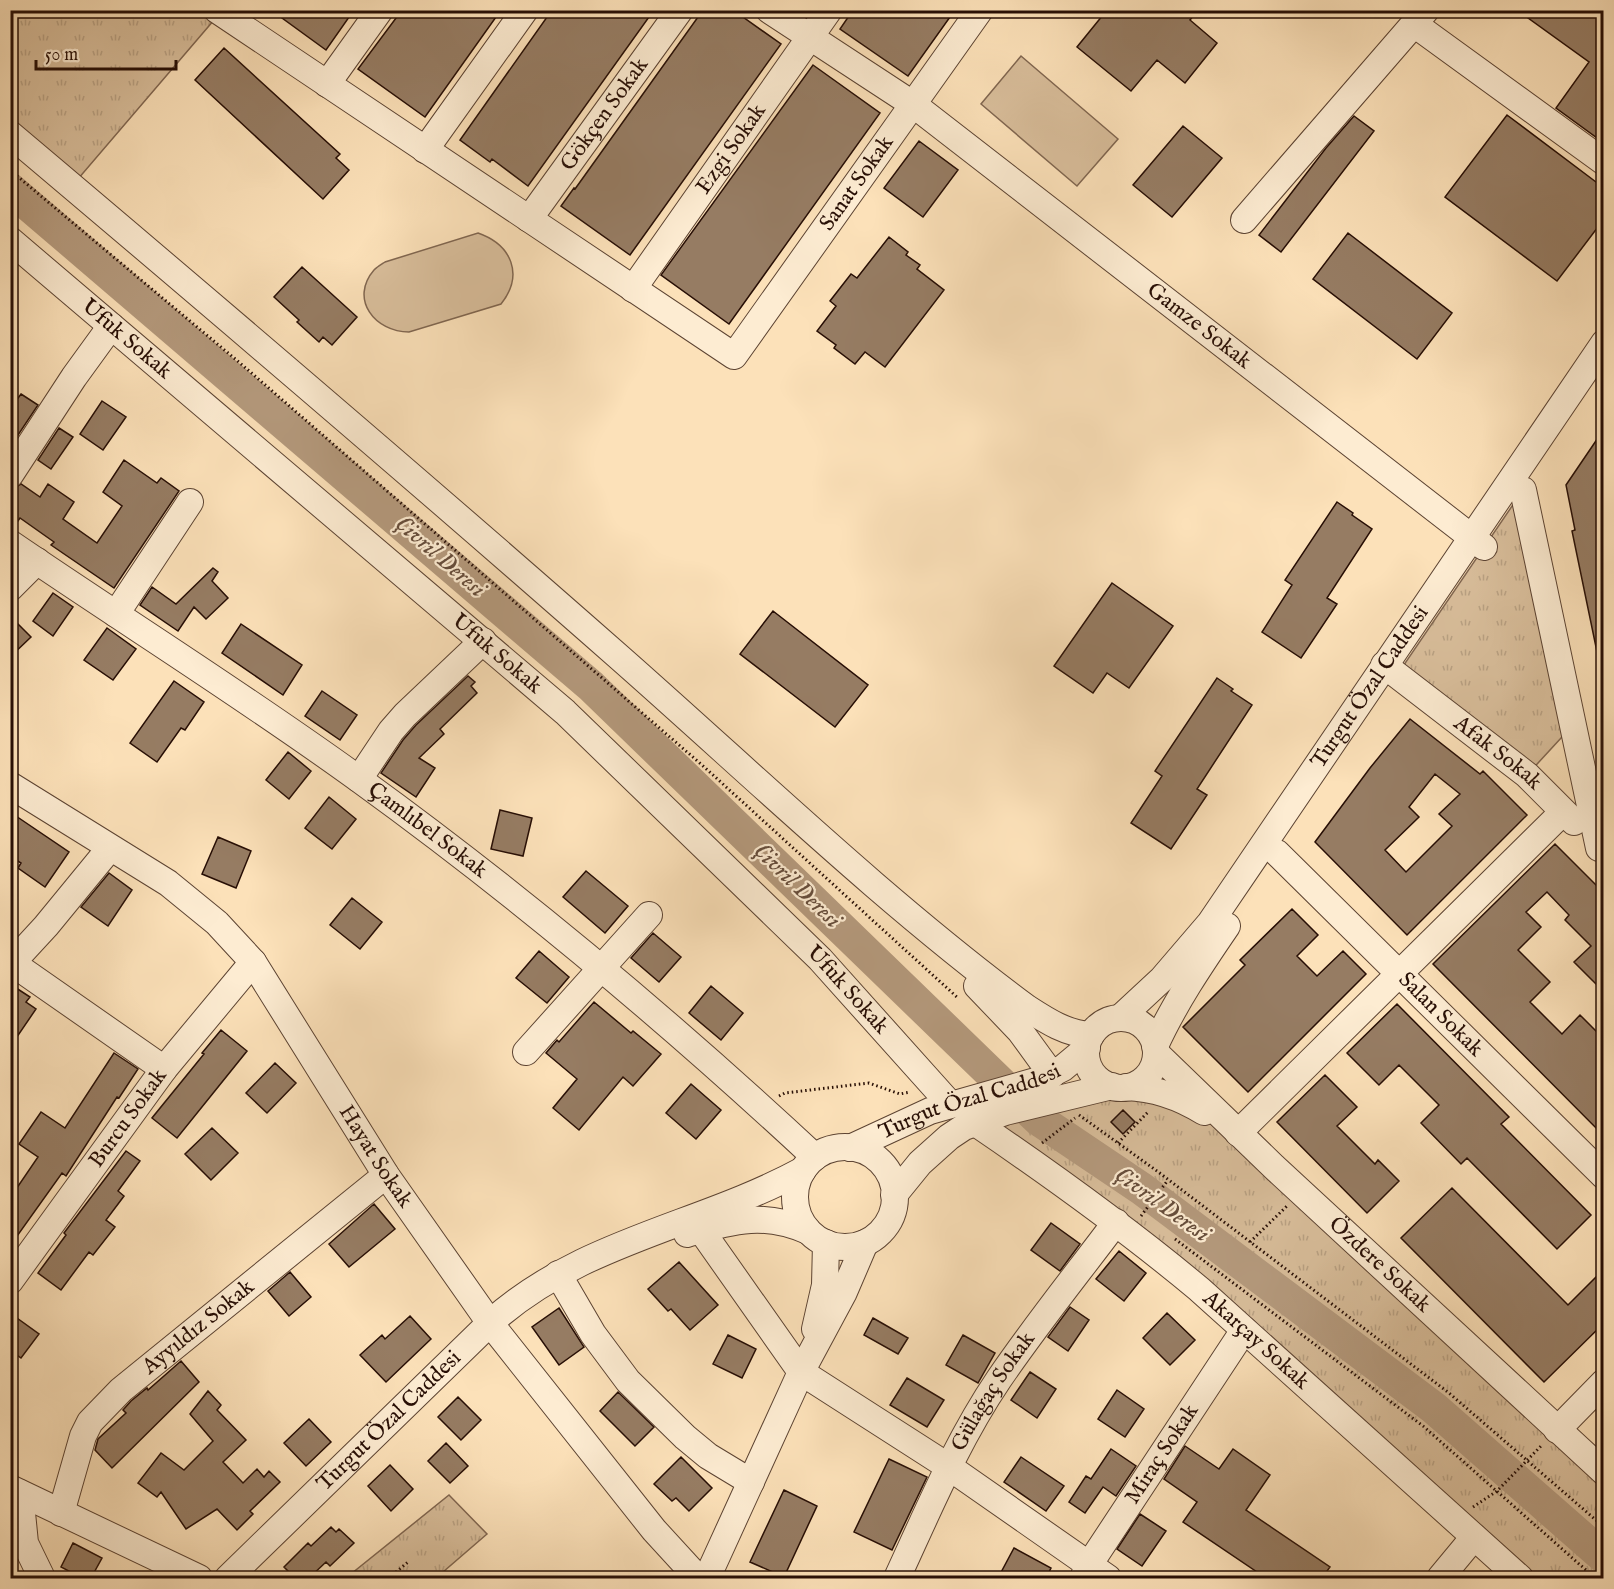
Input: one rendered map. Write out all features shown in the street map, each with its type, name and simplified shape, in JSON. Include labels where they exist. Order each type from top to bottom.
[{"type":"street","points":[[327,84],[380,10]]},
{"type":"street","points":[[425,150],[525,10]]},
{"type":"street","name":"Gökçen Sokak","points":[[529,219],[681,10]]},
{"type":"street","name":"Gamze Sokak","points":[[769,10],[914,105],[1478,542]]},
{"type":"street","name":"Ezgi Sokak","points":[[633,289],[829,10]]},
{"type":"street","name":"Sanat Sokak","points":[[633,289],[734,356],[980,10]]},
{"type":"street","points":[[222,12],[633,289]]},
{"type":"street","points":[[1244,220],[1420,17],[1604,162]]},
{"type":"street","points":[[10,134],[540,588],[890,898],[1027,1008],[1047,1021],[1080,1035],[1089,1042]]},
{"type":"street","name":"Ufuk Sokak","points":[[10,240],[565,712],[820,959],[942,1096]]},
{"type":"street","points":[[10,475],[74,377],[111,326]]},
{"type":"street","name":"Turgut Özal Caddesi","points":[[1120,1018],[1162,979],[1210,923],[1391,670],[1478,542],[1604,343]]},
{"type":"street","name":"Turgut Özal Caddesi","points":[[1478,542],[1523,490],[1604,372]]},
{"type":"street","points":[[1523,490],[1594,775],[1601,850]]},
{"type":"street","points":[[116,614],[190,502]]},
{"type":"street","name":"Çamlıbel Sokak","points":[[10,543],[248,702],[450,846],[602,969],[761,1106],[809,1163]]},
{"type":"street","points":[[10,588],[37,561]]},
{"type":"street","points":[[359,779],[390,731],[483,641]]},
{"type":"street","name":"Turgut Özal Caddesi","points":[[1156,1050],[1165,1025],[1200,966],[1277,853],[1391,670]]},
{"type":"street","name":"Afak Sokak","points":[[1391,670],[1527,775],[1601,850]]},
{"type":"street","name":"Hayat Sokak","points":[[10,785],[168,883],[217,923],[253,962],[386,1175],[490,1323],[654,1530],[698,1578]]},
{"type":"street","points":[[1119,1087],[1139,1083],[1149,1073],[1156,1050],[1146,1028],[1134,1020],[1120,1018],[1100,1025],[1089,1042],[1088,1062],[1090,1069],[1099,1080],[1119,1087],[1148,1088],[1169,1094],[1194,1106],[1238,1133],[1563,812]]},
{"type":"street","points":[[110,848],[46,926],[11,964],[164,1069]]},
{"type":"street","name":"Salan Sokak","points":[[1277,853],[1604,1176]]},
{"type":"street","points":[[890,898],[1020,1031],[1056,1094]]},
{"type":"street","points":[[526,1052],[649,915]]},
{"type":"street","name":"Burcu Sokak","points":[[10,1281],[164,1069],[253,962]]},
{"type":"street","name":"Turgut Özal Caddesi","points":[[1056,1094],[1089,1042]]},
{"type":"street","name":"Özdere Sokak","points":[[1156,1050],[1238,1133],[1604,1472]]},
{"type":"street","name":"Turgut Özal Caddesi","points":[[850,1148],[910,1119],[942,1096],[999,1102],[1119,1087]]},
{"type":"street","name":"Turgut Özal Caddesi","points":[[894,1195],[906,1178],[935,1148],[999,1102]]},
{"type":"street","name":"Akarçay Sokak","points":[[974,1122],[1050,1174],[1126,1216],[1183,1276],[1520,1578]]},
{"type":"street","points":[[801,1372],[819,1316],[826,1269],[817,1237],[798,1215],[795,1197],[798,1178],[809,1163],[832,1149],[850,1148],[867,1153],[881,1163],[890,1178],[894,1195],[892,1212],[885,1227],[865,1243],[845,1247],[817,1237]]},
{"type":"street","name":"Turgut Özal Caddesi","points":[[228,1578],[490,1323],[521,1297],[558,1274],[610,1248],[754,1194],[809,1163]]},
{"type":"street","name":"Ayyıldız Sokak","points":[[61,1513],[83,1436],[97,1413],[121,1390],[386,1175]]},
{"type":"street","name":"Gülağaç Sokak","points":[[897,1578],[949,1467],[998,1380],[1126,1216]]},
{"type":"street","name":"Turgut Özal Caddesi","points":[[558,1274],[732,1222],[762,1219],[787,1223],[817,1237]]},
{"type":"street","points":[[701,1230],[801,1372],[949,1467],[1093,1574]]},
{"type":"street","points":[[707,1578],[801,1372],[844,1293],[865,1243]]},
{"type":"street","points":[[558,1274],[593,1334],[628,1381],[685,1437],[708,1456],[751,1482]]},
{"type":"street","name":"Miraç Sokak","points":[[1093,1574],[1244,1330]]},
{"type":"street","points":[[1557,1430],[1604,1382]]},
{"type":"street","points":[[15,1490],[199,1578]]},
{"type":"street","points":[[15,1490],[25,1543],[42,1578]]},
{"type":"street","points":[[1440,1578],[1474,1537]]},
{"type":"path","points":[[10,170],[240,363],[693,757],[964,1004]]},
{"type":"path","points":[[761,1106],[785,1093],[869,1083],[900,1094],[942,1096]]},
{"type":"path","points":[[1038,1146],[1056,1094],[1449,1393],[1604,1527]]},
{"type":"path","points":[[1118,1143],[1152,1106]]},
{"type":"path","points":[[1142,1215],[1168,1180]]},
{"type":"path","points":[[1250,1242],[1301,1192]]},
{"type":"path","points":[[1126,1216],[1142,1215],[1150,1221]]},
{"type":"path","points":[[1168,1234],[1424,1426],[1595,1578]]},
{"type":"path","points":[[1454,1519],[1497,1491],[1527,1460]]},
{"type":"path","points":[[389,1578],[408,1562]]},
{"type":"green space","points":[[217,10],[220,13],[72,186],[11,134],[11,11]]},
{"type":"green space","points":[[1021,56],[1118,139],[1077,186],[981,104]]},
{"type":"green space","points":[[478,233],[499,245],[511,262],[512,282],[501,304],[409,332],[397,331],[386,326],[369,312],[364,292],[367,281],[378,267],[385,262]]},
{"type":"green space","points":[[1523,490],[1573,725],[1527,775],[1397,675]]},
{"type":"green space","points":[[1112,1086],[1194,1106],[1603,1472],[1603,1578],[1520,1578],[1199,1289],[980,1120]]},
{"type":"green space","points":[[449,1495],[487,1534],[436,1578],[346,1578]]},
{"type":"building","points":[[271,10],[354,10],[326,50]]},
{"type":"building","points":[[402,10],[501,10],[425,117],[358,69]]},
{"type":"building","points":[[552,10],[654,10],[528,186],[492,159],[490,162],[460,140]]},
{"type":"building","points":[[703,10],[733,10],[781,44],[630,255],[561,206]]},
{"type":"building","points":[[853,10],[955,10],[908,76],[840,29]]},
{"type":"building","points":[[1107,10],[1198,10],[1190,20],[1217,43],[1185,83],[1157,60],[1131,91],[1077,47]]},
{"type":"building","points":[[1517,10],[1588,10],[1604,21],[1604,143],[1556,108],[1589,62]]},
{"type":"building","points":[[224,48],[340,154],[336,158],[349,170],[323,199],[195,80]]},
{"type":"building","points":[[813,65],[880,113],[729,324],[661,275]]},
{"type":"building","points":[[1507,115],[1604,188],[1604,219],[1557,281],[1445,197]]},
{"type":"building","points":[[1354,116],[1374,131],[1281,252],[1259,235],[1326,148]]},
{"type":"building","points":[[1183,126],[1222,158],[1172,217],[1133,185]]},
{"type":"building","points":[[919,141],[958,170],[923,217],[884,188]]},
{"type":"building","points":[[1348,233],[1452,313],[1417,359],[1313,279]]},
{"type":"building","points":[[889,237],[908,252],[906,255],[920,265],[917,269],[944,290],[885,367],[865,352],[855,364],[834,348],[836,345],[817,331],[836,306],[830,301],[851,274],[857,278]]},
{"type":"building","points":[[302,267],[357,317],[332,345],[323,337],[319,342],[274,297]]},
{"type":"building","points":[[21,394],[38,405],[16,438],[10,434],[10,409]]},
{"type":"building","points":[[102,401],[126,417],[103,450],[80,434]]},
{"type":"building","points":[[59,428],[73,437],[51,469],[38,460]]},
{"type":"building","points":[[1604,429],[1604,651],[1597,652],[1572,531],[1575,530],[1566,485]]},
{"type":"building","points":[[124,460],[157,483],[161,478],[179,491],[114,588],[51,545],[54,542],[20,518],[13,528],[10,528],[10,490],[21,484],[40,497],[48,484],[74,502],[63,519],[97,543],[122,506],[103,492]]},
{"type":"building","points":[[1337,502],[1372,529],[1327,598],[1337,604],[1301,658],[1262,632],[1292,585],[1285,580]]},
{"type":"building","points":[[213,568],[218,572],[212,581],[228,598],[206,619],[194,607],[178,631],[140,605],[152,587],[176,604]]},
{"type":"building","points":[[1112,583],[1173,626],[1129,688],[1107,673],[1093,693],[1054,666]]},
{"type":"building","points":[[53,593],[73,607],[53,636],[33,621]]},
{"type":"building","points":[[773,611],[868,685],[835,727],[740,654]]},
{"type":"building","points":[[10,616],[31,637],[10,657]]},
{"type":"building","points":[[241,624],[302,665],[283,695],[222,653]]},
{"type":"building","points":[[107,628],[136,649],[113,680],[84,660]]},
{"type":"building","points":[[468,676],[475,682],[471,686],[477,693],[440,729],[444,734],[419,758],[435,768],[416,797],[381,773],[416,725]]},
{"type":"building","points":[[1217,678],[1252,705],[1197,789],[1207,795],[1171,849],[1131,823],[1162,776],[1155,771]]},
{"type":"building","points":[[174,681],[204,702],[185,730],[181,728],[157,762],[130,743]]},
{"type":"building","points":[[322,691],[357,715],[340,740],[305,716]]},
{"type":"building","points":[[1410,719],[1480,774],[1483,771],[1527,815],[1407,935],[1315,842]],"holes":[[[1435,774],[1460,794],[1439,814],[1452,826],[1406,872],[1385,850],[1419,817],[1409,807]]]},
{"type":"building","points":[[288,752],[311,771],[289,799],[266,780]]},
{"type":"building","points":[[329,797],[356,819],[332,849],[305,828]]},
{"type":"building","points":[[500,810],[532,818],[523,856],[491,849]]},
{"type":"building","points":[[10,812],[69,852],[45,887],[18,868],[21,863],[10,856]]},
{"type":"building","points":[[218,837],[251,851],[236,888],[202,874]]},
{"type":"building","points":[[1555,844],[1604,893],[1604,992],[1574,962],[1591,946],[1565,920],[1569,915],[1547,892],[1526,912],[1541,927],[1518,950],[1550,982],[1530,1002],[1562,1034],[1580,1015],[1604,1039],[1604,1136],[1433,964]]},
{"type":"building","points":[[586,871],[628,906],[605,933],[563,897]]},
{"type":"building","points":[[109,873],[132,890],[108,926],[81,907]]},
{"type":"building","points":[[352,898],[382,922],[360,949],[330,925]]},
{"type":"building","points":[[1292,909],[1318,935],[1297,956],[1317,976],[1343,951],[1366,974],[1248,1092],[1183,1027],[1245,965],[1240,960]]},
{"type":"building","points":[[653,933],[681,957],[659,982],[631,958]]},
{"type":"building","points":[[539,951],[569,977],[547,1003],[516,978]]},
{"type":"building","points":[[10,984],[30,997],[26,1002],[36,1009],[10,1047]]},
{"type":"building","points":[[711,986],[743,1013],[721,1040],[689,1013]]},
{"type":"building","points":[[594,1002],[631,1033],[633,1031],[661,1054],[633,1086],[623,1077],[579,1130],[553,1108],[577,1079],[546,1053],[557,1040],[559,1042]]},
{"type":"building","points":[[1397,1004],[1509,1117],[1501,1124],[1591,1215],[1557,1249],[1467,1158],[1461,1164],[1421,1123],[1439,1105],[1399,1065],[1379,1085],[1347,1053]]},
{"type":"building","points":[[221,1030],[247,1051],[177,1138],[152,1118]]},
{"type":"building","points":[[114,1053],[138,1069],[66,1176],[62,1173],[10,1246],[10,1198],[38,1157],[19,1144],[41,1112],[65,1128]]},
{"type":"building","points":[[275,1063],[296,1083],[267,1113],[246,1093]]},
{"type":"building","points":[[1325,1075],[1357,1107],[1337,1126],[1375,1164],[1378,1160],[1399,1181],[1367,1213],[1277,1122]]},
{"type":"building","points":[[691,1084],[721,1110],[696,1139],[666,1113]]},
{"type":"building","points":[[1123,1110],[1135,1122],[1123,1134],[1111,1122]]},
{"type":"building","points":[[212,1128],[238,1153],[211,1180],[185,1154]]},
{"type":"building","points":[[126,1151],[140,1161],[118,1191],[124,1196],[106,1220],[115,1227],[93,1255],[89,1252],[61,1290],[38,1273],[66,1235],[64,1233]]},
{"type":"building","points":[[1452,1188],[1568,1305],[1604,1269],[1604,1323],[1544,1382],[1401,1238]]},
{"type":"building","points":[[374,1204],[395,1229],[349,1267],[329,1244]]},
{"type":"building","points":[[1051,1223],[1080,1244],[1060,1271],[1031,1250]]},
{"type":"building","points":[[1119,1251],[1146,1273],[1124,1301],[1096,1279]]},
{"type":"building","points":[[679,1262],[718,1305],[690,1330],[648,1289]]},
{"type":"building","points":[[290,1272],[311,1297],[289,1316],[268,1291]]},
{"type":"building","points":[[1070,1307],[1089,1320],[1068,1351],[1048,1337]]},
{"type":"building","points":[[559,1308],[584,1347],[559,1365],[532,1327]]},
{"type":"building","points":[[10,1313],[39,1334],[21,1358],[10,1350]]},
{"type":"building","points":[[1167,1313],[1195,1340],[1170,1365],[1143,1338]]},
{"type":"building","points":[[410,1316],[431,1339],[386,1382],[360,1355],[382,1335],[385,1339]]},
{"type":"building","points":[[873,1318],[908,1338],[898,1354],[864,1335]]},
{"type":"building","points":[[728,1335],[756,1349],[742,1378],[713,1364]]},
{"type":"building","points":[[963,1335],[995,1353],[978,1383],[946,1365]]},
{"type":"building","points":[[181,1361],[199,1382],[112,1468],[95,1450],[98,1439],[126,1413],[123,1410],[131,1401],[147,1388],[148,1390]]},
{"type":"building","points":[[1030,1372],[1056,1389],[1037,1418],[1011,1400]]},
{"type":"building","points":[[907,1378],[944,1400],[927,1427],[890,1405]]},
{"type":"building","points":[[1117,1390],[1144,1409],[1125,1437],[1098,1419]]},
{"type":"building","points":[[208,1391],[221,1405],[217,1410],[246,1440],[223,1462],[243,1483],[257,1469],[264,1477],[269,1471],[280,1482],[250,1511],[253,1514],[237,1530],[217,1509],[186,1529],[161,1492],[157,1497],[138,1483],[161,1453],[184,1470],[213,1441],[190,1414]]},
{"type":"building","points":[[618,1392],[654,1427],[635,1446],[600,1411]]},
{"type":"building","points":[[458,1397],[481,1420],[461,1440],[438,1417]]},
{"type":"building","points":[[309,1419],[331,1442],[306,1466],[284,1443]]},
{"type":"building","points":[[446,1443],[468,1466],[450,1483],[428,1461]]},
{"type":"building","points":[[1185,1446],[1219,1469],[1233,1449],[1270,1475],[1246,1510],[1330,1567],[1322,1578],[1266,1578],[1183,1522],[1197,1502],[1164,1479]]},
{"type":"building","points":[[1111,1449],[1136,1466],[1116,1496],[1103,1487],[1085,1513],[1069,1502],[1086,1476],[1091,1479]]},
{"type":"building","points":[[681,1457],[712,1488],[689,1511],[676,1498],[672,1501],[654,1484]]},
{"type":"building","points":[[1021,1457],[1064,1486],[1046,1511],[1004,1482]]},
{"type":"building","points":[[889,1459],[927,1477],[892,1550],[854,1532]]},
{"type":"building","points":[[390,1465],[413,1489],[391,1511],[368,1486]]},
{"type":"building","points":[[784,1490],[817,1506],[784,1577],[750,1562]]},
{"type":"building","points":[[1140,1514],[1166,1531],[1142,1566],[1117,1549]]},
{"type":"building","points":[[331,1527],[336,1532],[339,1529],[354,1543],[330,1566],[326,1562],[309,1578],[295,1578],[284,1567],[308,1543],[311,1546]]},
{"type":"building","points":[[73,1543],[102,1558],[91,1578],[82,1578],[61,1567]]},
{"type":"building","points":[[1014,1548],[1051,1568],[1046,1578],[998,1578]]},
{"type":"waterway","name":"Çivril Deresi","points":[[10,189],[591,686],[1038,1119],[1142,1189],[1434,1408],[1604,1557]]}]
